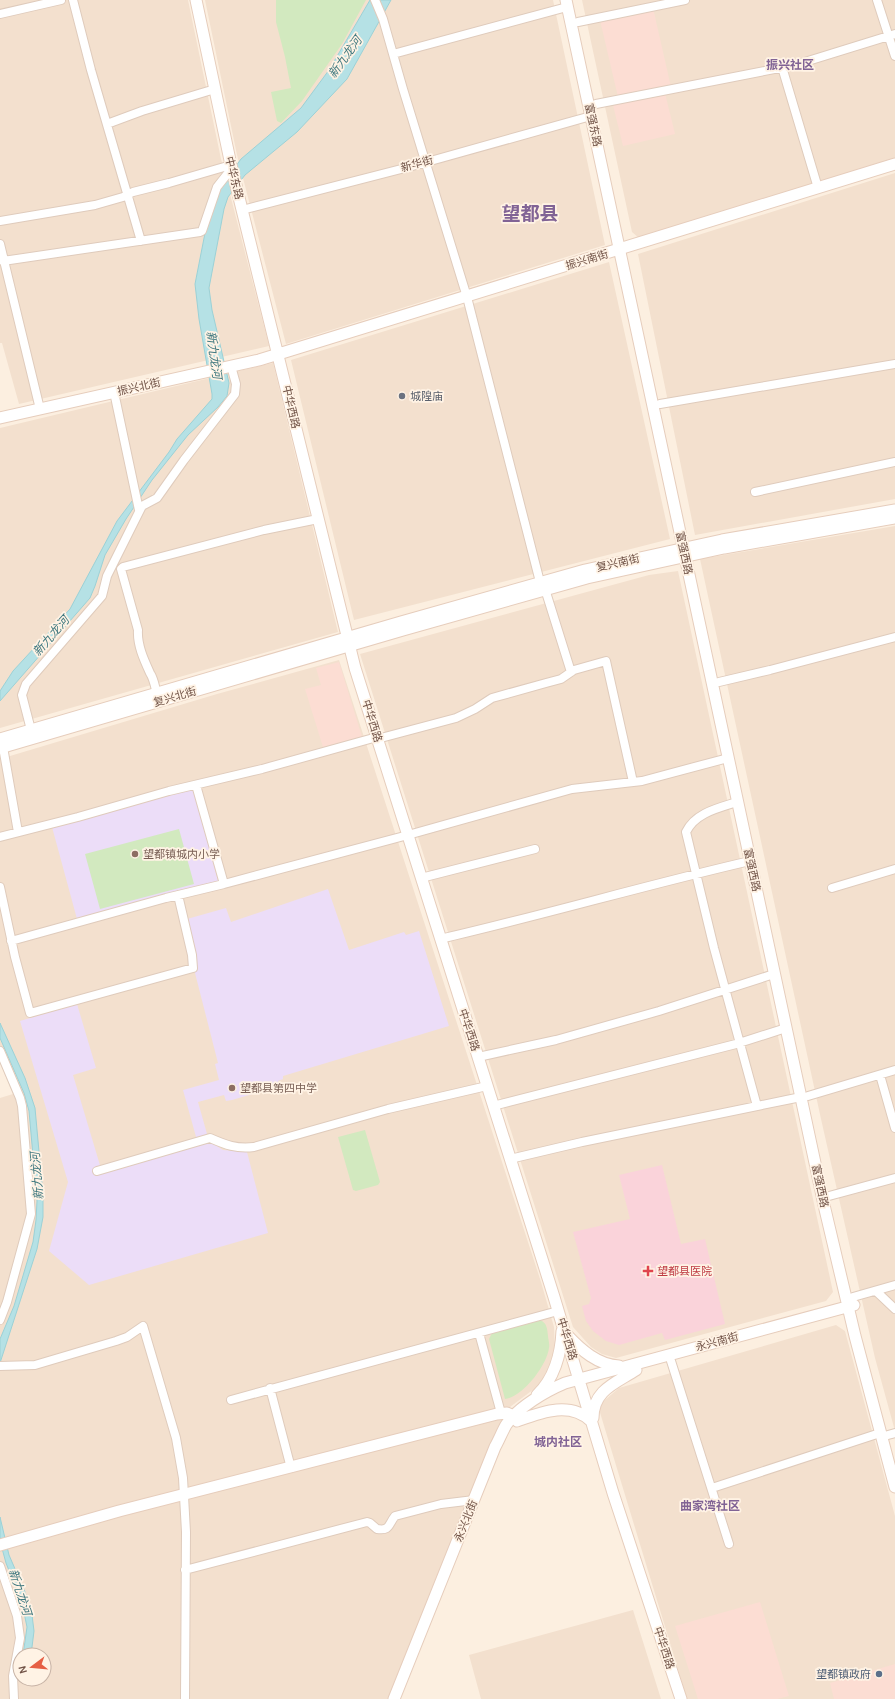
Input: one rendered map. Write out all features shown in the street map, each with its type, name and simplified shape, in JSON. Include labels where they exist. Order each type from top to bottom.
[{"type":"main road","name":"中华东路","points":[[196,0],[232,167],[278,354]]},
{"type":"main road","name":"富强东路","points":[[569,2],[578,22],[596,104],[623,249]]},
{"type":"main road","name":"富强东路","points":[[569,2],[591,116],[623,249]]},
{"type":"main road","name":"振兴南街","points":[[278,354],[895,164]]},
{"type":"main road","name":"富强西路","points":[[623,249],[660,404],[728,758],[774,974],[786,1028],[830,1196],[852,1306]]},
{"type":"main road","name":"富强西路","points":[[623,249],[688,551],[719,682],[804,1097],[852,1306],[895,1458]]},
{"type":"main road","name":"振兴北街","points":[[0,418],[206,372],[278,354]]},
{"type":"main road","name":"中华西路","points":[[278,354],[348,642],[593,1425],[681,1699]]},
{"type":"main road","name":"复兴南街","points":[[348,642],[543,586],[629,568],[688,551],[895,510]]},
{"type":"main road","name":"复兴南街","points":[[688,551],[895,518]]},
{"type":"main road","name":"复兴北街","points":[[1,745],[31,730],[348,642]]},
{"type":"main road","name":"复兴北街","points":[[1,745],[348,642]]},
{"type":"main road","name":"永兴南街","points":[[631,1368],[671,1361],[852,1306]]},
{"type":"main road","name":"永兴南街","points":[[580,1382],[852,1306]]},
{"type":"main road","points":[[564,1329],[575,1344],[595,1359],[605,1364],[631,1368]]},
{"type":"main road","points":[[527,1405],[549,1381],[560,1349],[564,1329]]},
{"type":"main road","points":[[593,1425],[594,1404],[597,1398],[631,1368]]},
{"type":"main road","name":"永兴北街","points":[[394,1699],[502,1432],[527,1405],[560,1385],[580,1382]]},
{"type":"main road","name":"永兴北街","points":[[400,1699],[501,1450],[516,1418],[556,1394],[580,1382]]},
{"type":"main road","points":[[0,1545],[184,1495],[501,1413],[507,1413],[516,1418],[564,1409],[581,1413],[593,1425]]},
{"type":"main road","name":"富强西路","points":[[888,1434],[895,1487]]},
{"type":"street","points":[[0,14],[61,0]]},
{"type":"street","points":[[73,0],[141,241]]},
{"type":"street","points":[[375,0],[393,54],[467,297],[543,586],[571,672]]},
{"type":"street","points":[[578,22],[685,0]]},
{"type":"street","points":[[877,0],[892,35],[895,56]]},
{"type":"street","points":[[393,54],[569,2]]},
{"type":"street","points":[[596,104],[795,65],[892,35]]},
{"type":"street","points":[[782,67],[818,188]]},
{"type":"street","points":[[107,124],[142,111],[215,89]]},
{"type":"street","name":"新华街","points":[[242,210],[425,162],[591,116]]},
{"type":"street","points":[[0,221],[95,205],[128,195],[132,192],[232,167]]},
{"type":"street","points":[[3,261],[202,231],[217,187],[232,167]]},
{"type":"street","points":[[0,244],[40,409]]},
{"type":"street","points":[[660,404],[895,364]]},
{"type":"street","points":[[139,507],[157,498],[225,405],[235,394],[236,384],[230,366]]},
{"type":"street","points":[[31,730],[22,695],[23,690],[102,596],[107,576],[139,507],[114,392]]},
{"type":"street","points":[[755,492],[895,462]]},
{"type":"street","points":[[157,694],[137,637],[138,630],[121,570],[123,567],[264,530],[318,519]]},
{"type":"street","points":[[719,682],[770,670],[895,636]]},
{"type":"street","points":[[0,836],[456,718],[475,710],[492,698],[546,684],[561,679],[574,670],[606,661],[633,782]]},
{"type":"street","points":[[1,745],[18,832]]},
{"type":"street","points":[[11,941],[572,790],[633,782],[728,758]]},
{"type":"street","points":[[196,785],[224,884]]},
{"type":"street","points":[[737,802],[710,811],[690,824],[686,832],[757,1106]]},
{"type":"street","points":[[421,878],[535,848]]},
{"type":"street","points":[[440,939],[511,922],[696,873],[750,861]]},
{"type":"street","points":[[832,888],[895,870]]},
{"type":"street","points":[[0,887],[11,941],[30,1013],[193,968],[192,955],[178,895]]},
{"type":"street","points":[[478,1057],[556,1040],[659,1011],[774,974]]},
{"type":"street","points":[[493,1106],[740,1042],[786,1028]]},
{"type":"street","points":[[0,1051],[22,1106],[31,1214],[7,1302],[0,1320]]},
{"type":"street","points":[[510,1159],[582,1142],[804,1097],[895,1070]]},
{"type":"street","points":[[880,1075],[895,1128]]},
{"type":"street","points":[[97,1171],[210,1138],[226,1146],[245,1148],[254,1147],[388,1110],[487,1086]]},
{"type":"street","points":[[830,1196],[895,1178]]},
{"type":"street","points":[[852,1306],[876,1291],[895,1286]]},
{"type":"street","points":[[876,1291],[895,1309]]},
{"type":"street","points":[[231,1400],[270,1388],[558,1311]]},
{"type":"street","points":[[0,1366],[35,1365],[116,1341],[127,1337],[143,1326],[176,1438],[183,1478],[186,1532],[185,1699]]},
{"type":"street","points":[[479,1333],[501,1413]]},
{"type":"street","points":[[671,1361],[729,1544]]},
{"type":"street","points":[[270,1388],[291,1468]]},
{"type":"street","points":[[712,1488],[888,1434]]},
{"type":"street","points":[[185,1570],[367,1522],[377,1529],[384,1530],[390,1526],[394,1516],[441,1504],[474,1500]]},
{"type":"street","points":[[0,1566],[17,1616],[20,1638],[13,1676],[14,1699]]},
{"type":"shaded area","points":[[0,0],[188,0],[221,159],[269,346],[19,404],[2,343],[0,343]]},
{"type":"shaded area","points":[[205,0],[553,0],[605,245],[286,344],[237,155]]},
{"type":"shaded area","points":[[582,0],[895,0],[895,158],[639,238],[632,232]]},
{"type":"shaded area","points":[[653,8],[671,87],[618,97],[600,20]]},
{"type":"shaded area","points":[[665,93],[675,134],[623,146],[613,105]]},
{"type":"shaded area","points":[[895,173],[895,499],[695,535],[638,254]]},
{"type":"shaded area","points":[[609,262],[670,539],[354,620],[291,360]]},
{"type":"shaded area","points":[[273,363],[338,632],[0,728],[0,428]]},
{"type":"shaded area","points":[[895,526],[895,1431],[875,1358],[821,1119],[700,559]]},
{"type":"shaded area","points":[[678,571],[833,1292],[826,1301],[616,1358],[602,1354],[591,1347],[573,1327],[360,654],[649,575]]},
{"type":"shaded area","points":[[339,660],[541,1282],[554,1327],[555,1353],[546,1380],[510,1407],[505,1417],[391,1699],[0,1699],[0,1098],[13,1094],[0,1063],[0,759],[217,694]]},
{"type":"shaded area","points":[[339,662],[362,737],[323,747],[305,689],[321,685],[316,668]]},
{"type":"shaded area","name":"望都镇城内小学","points":[[194,789],[218,881],[77,919],[52,827]]},
{"type":"shaded area","name":"望都县第四中学","points":[[328,889],[349,950],[404,932],[406,935],[419,931],[449,1026],[283,1076],[283,1079],[278,1081],[280,1086],[232,1100],[226,1101],[224,1095],[198,1102],[209,1141],[223,1150],[247,1152],[268,1233],[89,1285],[49,1251],[68,1182],[20,1021],[77,1004],[96,1068],[73,1075],[102,1172],[198,1144],[183,1090],[219,1080],[215,1064],[218,1063],[195,973],[195,951],[187,919],[226,908],[231,922]]},
{"type":"shaded area","name":"望都县医院","points":[[662,1165],[681,1244],[705,1239],[725,1324],[665,1340],[662,1333],[619,1345],[606,1341],[593,1331],[586,1321],[582,1306],[589,1304],[591,1298],[573,1232],[630,1219],[619,1175]]},
{"type":"shaded area","points":[[836,1325],[845,1331],[895,1516],[895,1699],[687,1699],[598,1406],[619,1388]]},
{"type":"shaded area","points":[[760,1602],[789,1696],[777,1699],[698,1699],[675,1626]]},
{"type":"shaded area","points":[[633,1610],[661,1699],[481,1699],[469,1655]]},
{"type":"shaded area","name":"望都镇政府","points":[[895,1664],[895,1699],[834,1699],[830,1683]]},
{"type":"green space","points":[[276,0],[366,0],[342,44],[302,101],[281,123],[277,121],[271,92],[291,88],[276,22]]},
{"type":"green space","points":[[179,829],[194,884],[100,909],[85,854]]},
{"type":"green space","points":[[365,1130],[380,1182],[378,1185],[356,1191],[353,1190],[338,1137]]},
{"type":"green space","points":[[540,1320],[546,1326],[549,1343],[544,1363],[533,1379],[519,1393],[505,1399],[489,1339],[492,1333]]},
{"type":"water","name":"新九龙河","points":[[370,0],[391,0],[347,79],[297,132],[245,175],[228,197],[224,209],[209,288],[212,310],[229,383],[227,396],[218,407],[188,435],[152,480],[126,519],[105,555],[90,598],[0,701],[0,691],[13,671],[70,609],[117,521],[169,452],[177,439],[212,399],[195,284],[207,223],[221,186],[241,159],[301,108],[329,70]]},
{"type":"water","name":"新九龙河","points":[[0,1023],[25,1078],[35,1108],[43,1195],[43,1217],[37,1249],[0,1363],[0,1339],[14,1306],[33,1242],[37,1201],[29,1111],[24,1093],[0,1038]]},
{"type":"water","name":"新九龙河","points":[[0,1517],[9,1555],[25,1592],[32,1615],[34,1631],[32,1647],[24,1647],[27,1627],[22,1603],[6,1563],[0,1541]]},
{"type":"place","name":"城隍庙","points":[[402,396]]},
{"type":"place","name":"望都镇城内小学","points":[[135,854]]},
{"type":"place","name":"望都县第四中学","points":[[232,1088]]},
{"type":"place","name":"望都县医院","points":[[648,1271]]},
{"type":"place","name":"望都镇政府","points":[[879,1674]]},
{"type":"district","name":"振兴社区","points":[[790,65]]},
{"type":"district","name":"望都县","points":[[530,214]]},
{"type":"district","name":"城内社区","points":[[558,1442]]},
{"type":"district","name":"曲家湾社区","points":[[710,1506]]}]
